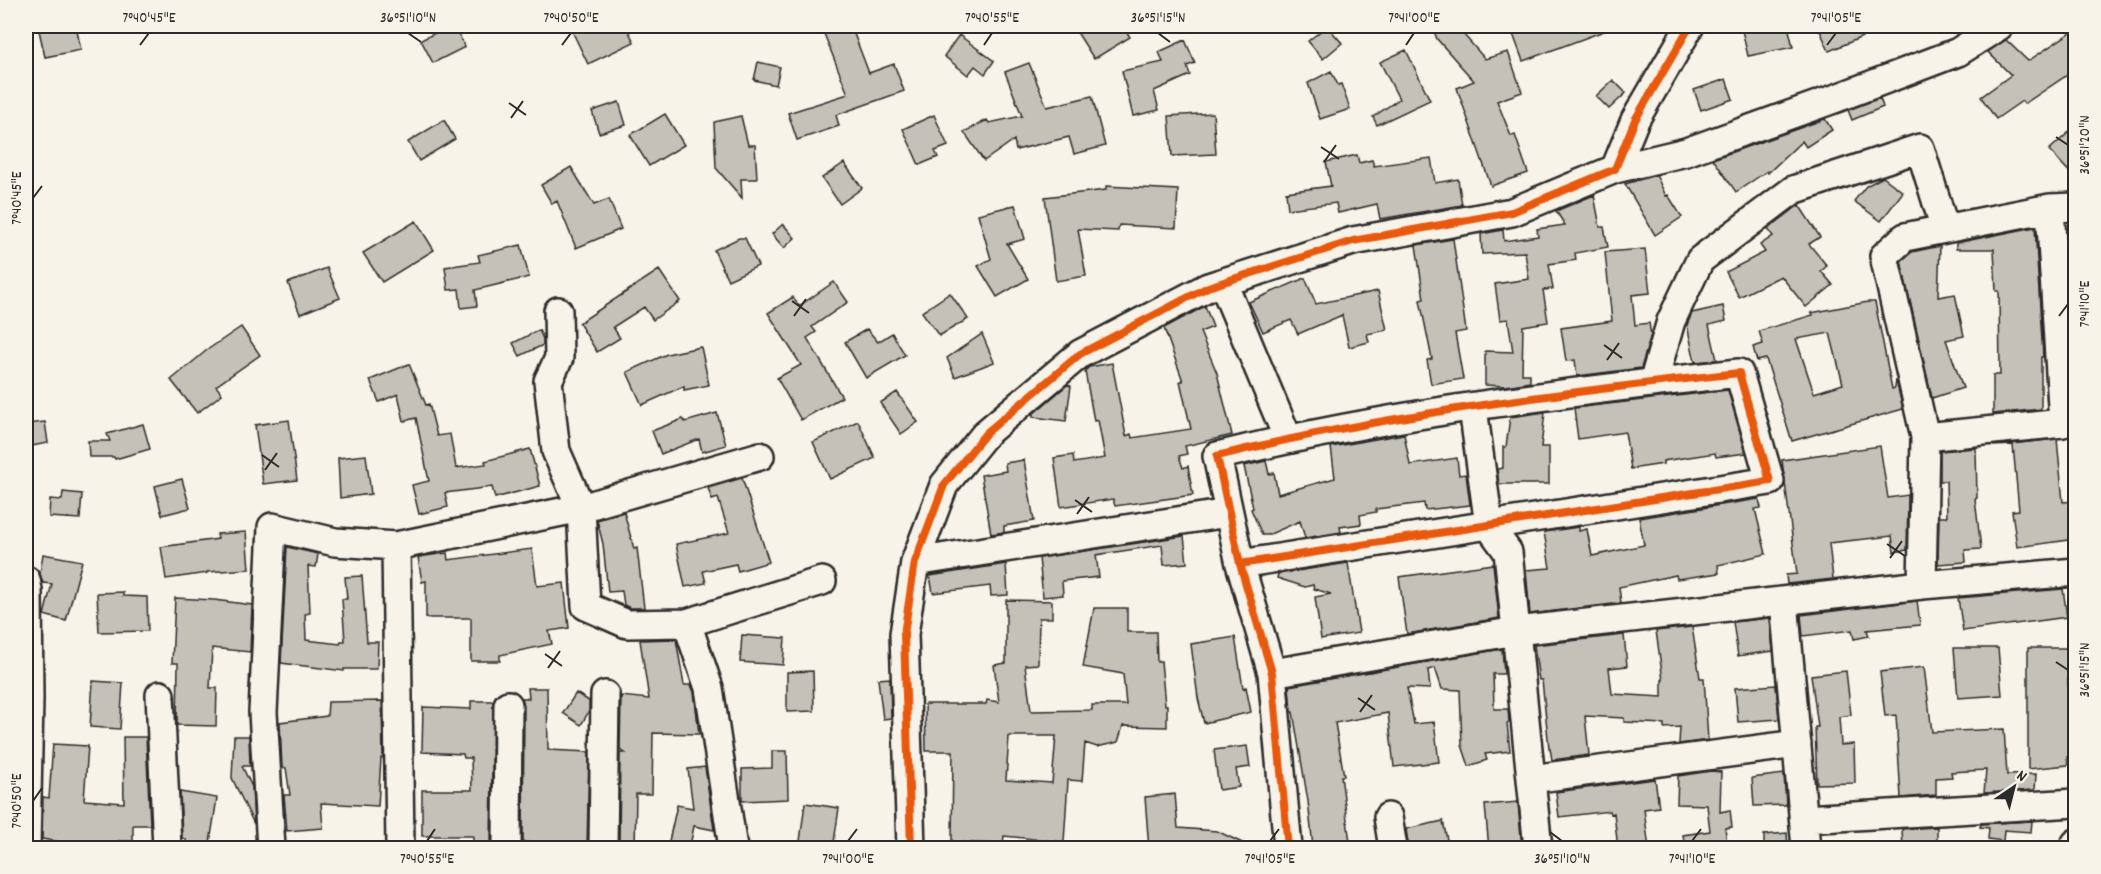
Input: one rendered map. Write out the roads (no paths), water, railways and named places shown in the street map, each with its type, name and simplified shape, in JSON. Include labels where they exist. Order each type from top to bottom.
[{"type":"street","points":[[1615,170],[1635,120],[1690,26]]},
{"type":"street","points":[[911,849],[904,634],[915,562],[944,485],[986,433],[1080,354],[1208,287],[1353,241],[1512,212],[1615,170],[1686,152],[1834,99],[1958,51],[1999,26]]},
{"type":"street","points":[[1653,383],[1671,321],[1700,260],[1792,190],[1920,148],[1945,229]]},
{"type":"street","points":[[1923,585],[1924,437],[1884,256],[1905,237],[2063,208],[2063,423],[1924,437]]},
{"type":"street","points":[[1223,283],[1288,439]]},
{"type":"street","points":[[558,310],[559,358],[548,381],[556,452],[581,508],[586,606],[627,624],[687,623],[822,581]]},
{"type":"street","points":[[1240,564],[1770,480],[1739,373],[1473,408],[1288,439],[1217,456],[1240,564],[1272,673],[1288,849]]},
{"type":"street","points":[[1473,408],[1490,526],[1508,552],[1538,849]]},
{"type":"street","points":[[271,849],[263,712],[272,527],[334,542],[396,546],[581,508],[760,456]]},
{"type":"street","points":[[915,562],[1228,513]]},
{"type":"street","points":[[396,546],[400,849]]},
{"type":"street","points":[[1272,673],[1516,632],[1923,585],[2076,572]]},
{"type":"street","points":[[26,580],[29,699],[26,847]]},
{"type":"street","points":[[1784,601],[1806,849]]},
{"type":"street","points":[[687,623],[709,688],[733,849]]},
{"type":"street","points":[[160,695],[167,849]]},
{"type":"street","points":[[603,849],[605,695]]},
{"type":"street","points":[[507,849],[508,705]]},
{"type":"street","points":[[1531,779],[1797,744]]},
{"type":"street","points":[[1804,819],[2076,803]]},
{"type":"street","points":[[1388,817],[1393,849]]},
{"type":"street","points":[[2073,849],[2076,843]]}]
